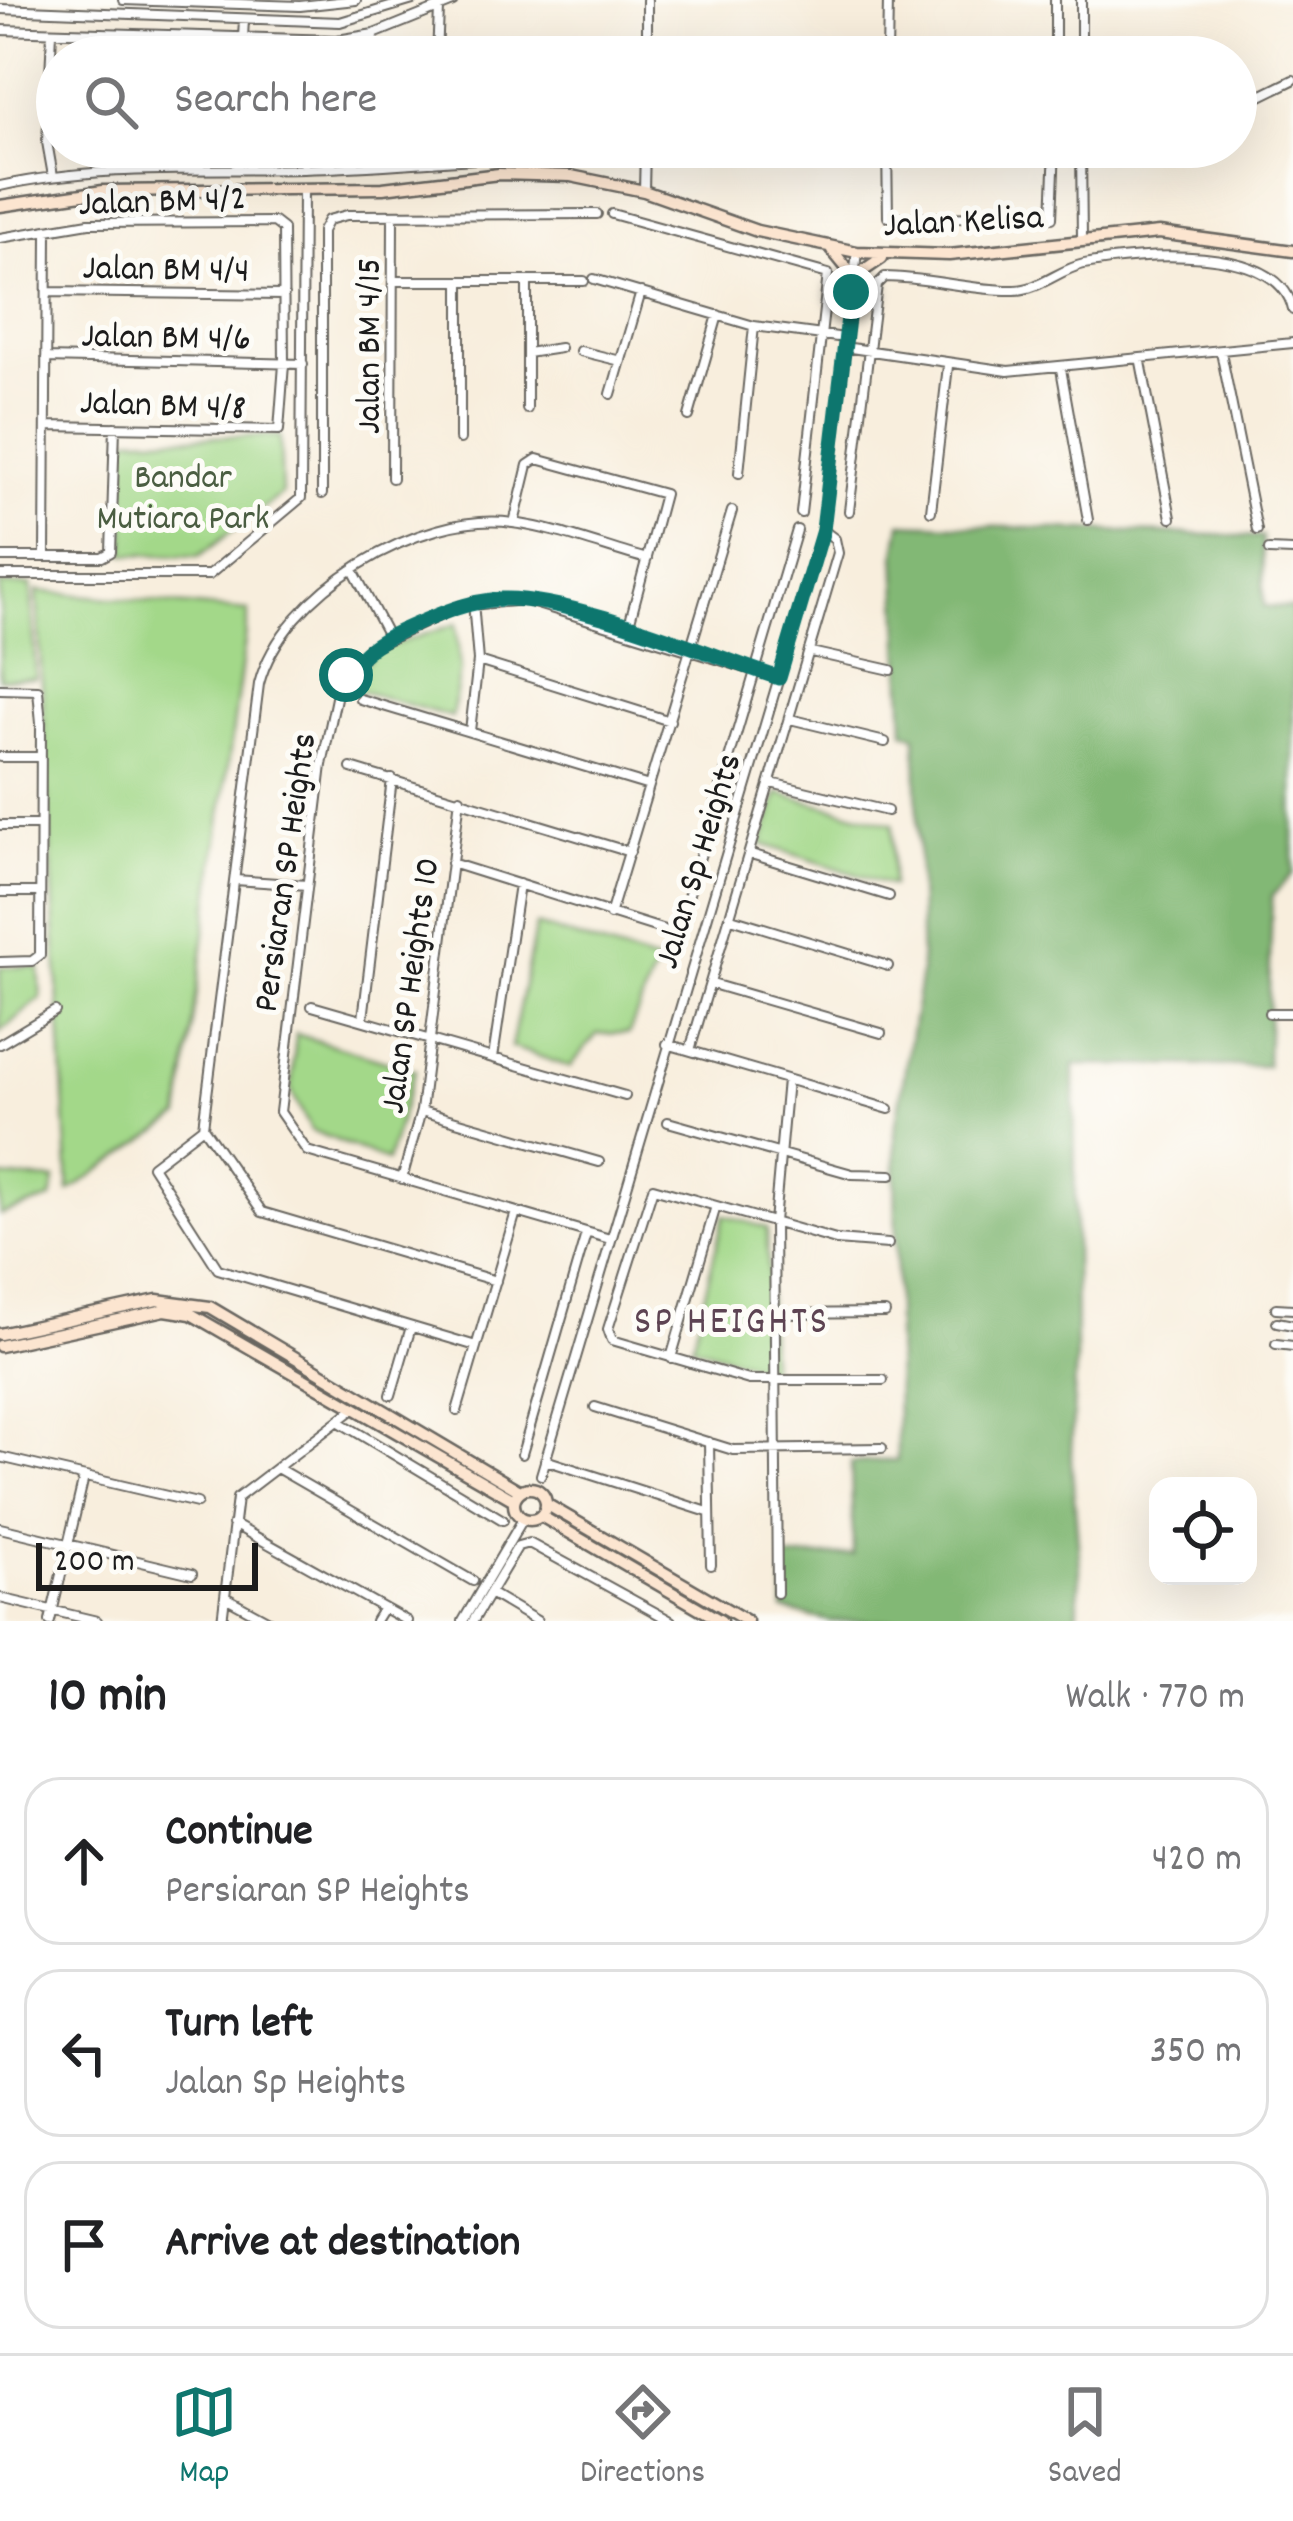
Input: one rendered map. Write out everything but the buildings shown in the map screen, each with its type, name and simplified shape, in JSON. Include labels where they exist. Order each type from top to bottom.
[{"type":"street","points":[[123,0],[316,6],[356,0]]},
{"type":"street","points":[[0,9],[357,20],[413,0]]},
{"type":"street","points":[[646,36],[647,0]]},
{"type":"street","points":[[888,36],[889,0]]},
{"type":"street","points":[[1055,0],[1055,36]]},
{"type":"street","points":[[1081,0],[1081,36]]},
{"type":"street","points":[[184,17],[185,2]]},
{"type":"street","points":[[352,36],[374,34],[453,2]]},
{"type":"street","points":[[438,36],[440,9]]},
{"type":"street","points":[[243,36],[244,20]]},
{"type":"street","points":[[0,30],[177,36]]},
{"type":"street","points":[[52,32],[52,36]]},
{"type":"street","points":[[1257,98],[1293,80]]},
{"type":"street","points":[[52,168],[53,176]]},
{"type":"street","points":[[0,187],[111,170],[322,168]]},
{"type":"street","points":[[644,191],[645,168]]},
{"type":"street","points":[[887,168],[888,217],[1052,218],[1054,168]]},
{"type":"street","points":[[1082,168],[1082,239]]},
{"type":"street","name":"Jalan Kelisa","points":[[0,206],[103,191],[303,190],[519,174],[592,178],[757,231],[829,248],[892,256],[1171,233],[1293,251]]},
{"type":"street","points":[[0,575],[215,572],[302,498],[303,190]]},
{"type":"street","name":"Jalan BM 4/15","points":[[392,478],[393,214]]},
{"type":"street","points":[[322,494],[322,231],[338,216],[597,214]]},
{"type":"street","points":[[612,214],[824,269],[829,280],[801,512]]},
{"type":"street","name":"Jalan BM 4/2","points":[[0,238],[107,222],[279,224],[284,295]]},
{"type":"street","points":[[46,556],[47,232]]},
{"type":"street","points":[[829,248],[846,261],[854,277],[868,262],[892,256]]},
{"type":"street","name":"Jalan Sp Heights","points":[[541,1475],[823,530],[856,252]]},
{"type":"street","points":[[849,511],[877,285],[885,277],[1020,290],[1084,264],[1175,256],[1263,270],[1283,284],[1293,310]]},
{"type":"street","points":[[393,281],[589,280],[754,326],[821,336],[869,352],[948,366],[1060,370],[1293,343]]},
{"type":"street","points":[[460,281],[460,439]]},
{"type":"street","points":[[527,281],[527,409]]},
{"type":"street","name":"Jalan BM 4/4","points":[[47,292],[284,295]]},
{"type":"street","points":[[611,394],[641,292]]},
{"type":"street","points":[[284,295],[284,364]]},
{"type":"street","points":[[689,416],[718,315]]},
{"type":"street","points":[[739,473],[754,326]]},
{"type":"street","points":[[527,353],[560,348]]},
{"type":"street","points":[[580,351],[621,362]]},
{"type":"street","points":[[1221,352],[1257,530]]},
{"type":"street","name":"Jalan BM 4/6","points":[[46,358],[303,364]]},
{"type":"street","points":[[1141,362],[1171,518]]},
{"type":"street","name":"Jalan BM 4/8","points":[[46,426],[279,430],[284,364]]},
{"type":"street","points":[[932,511],[948,366]]},
{"type":"street","points":[[1060,370],[1088,520]]},
{"type":"street","points":[[304,418],[322,418]]},
{"type":"street","points":[[0,557],[102,557],[111,552],[116,427]]},
{"type":"street","points":[[514,523],[531,461],[660,491],[628,628]]},
{"type":"street","points":[[610,915],[732,511]]},
{"type":"street","points":[[496,1281],[262,1212],[203,1127],[264,667],[307,601],[353,570],[440,532],[481,522],[514,523],[646,559]]},
{"type":"street","points":[[452,863],[677,934],[797,530]]},
{"type":"street","points":[[690,1050],[838,554],[836,539],[823,530]]},
{"type":"street","points":[[1269,550],[1293,550]]},
{"type":"street","points":[[353,570],[388,636]]},
{"type":"street","name":"Persiaran SP Heights","points":[[610,1239],[307,1151],[280,1112],[307,885],[337,693],[355,662],[388,636],[473,602],[524,600],[628,628],[779,678]]},
{"type":"street","points":[[470,730],[478,661],[473,602]]},
{"type":"street","points":[[811,652],[891,670]]},
{"type":"street","points":[[478,661],[670,721]]},
{"type":"street","points":[[0,689],[38,690],[40,758],[38,960],[0,962]]},
{"type":"street","points":[[360,699],[649,786]]},
{"type":"street","points":[[790,719],[885,742]]},
{"type":"street","points":[[0,758],[40,758]]},
{"type":"street","points":[[351,768],[630,852]]},
{"type":"street","points":[[363,1019],[392,779]]},
{"type":"street","points":[[771,783],[886,812]]},
{"type":"street","name":"Jalan SP Heights 10","points":[[402,1179],[421,1112],[460,798]]},
{"type":"street","points":[[0,825],[40,825]]},
{"type":"street","points":[[751,854],[889,896]]},
{"type":"street","points":[[236,880],[307,885]]},
{"type":"street","points":[[493,1058],[519,884]]},
{"type":"street","points":[[0,892],[40,892]]},
{"type":"street","points":[[731,918],[888,966]]},
{"type":"street","points":[[712,984],[881,1033]]},
{"type":"street","points":[[312,1006],[625,1096]]},
{"type":"street","points":[[0,1044],[55,1011]]},
{"type":"street","points":[[1269,1013],[1293,1013]]},
{"type":"street","points":[[668,1044],[889,1109]]},
{"type":"street","points":[[777,1593],[774,1222],[787,1080]]},
{"type":"street","points":[[421,1112],[599,1162]]},
{"type":"street","points":[[668,1122],[852,1174],[891,1175]]},
{"type":"street","points":[[203,1127],[152,1166],[218,1269],[476,1346]]},
{"type":"street","points":[[883,1381],[776,1382],[612,1340],[610,1321],[653,1188],[851,1243],[888,1244]]},
{"type":"street","points":[[671,1358],[716,1206]]},
{"type":"street","points":[[458,1411],[516,1212]]},
{"type":"street","points":[[522,1454],[586,1234]]},
{"type":"street","points":[[0,1334],[157,1300],[210,1307],[517,1496],[523,1519]]},
{"type":"street","points":[[1276,1308],[1293,1310]]},
{"type":"street","points":[[0,1346],[165,1310],[191,1314],[517,1496],[536,1489],[544,1510],[706,1616],[722,1621]]},
{"type":"street","points":[[776,1314],[885,1313]]},
{"type":"street","points":[[1277,1322],[1293,1324]]},
{"type":"street","points":[[391,1395],[411,1327]]},
{"type":"street","points":[[1276,1344],[1293,1346]]},
{"type":"street","points":[[222,1621],[237,1498],[356,1407]]},
{"type":"street","points":[[595,1407],[733,1450],[882,1448]]},
{"type":"street","points":[[338,1421],[503,1520]]},
{"type":"street","points":[[709,1442],[711,1565]]},
{"type":"street","points":[[0,1457],[197,1504]]},
{"type":"street","points":[[545,1460],[708,1512]]},
{"type":"street","points":[[277,1468],[473,1581]]},
{"type":"street","points":[[51,1616],[84,1478]]},
{"type":"street","points":[[463,1621],[523,1519],[544,1510]]},
{"type":"street","points":[[544,1510],[747,1621]]},
{"type":"street","points":[[233,1524],[407,1621]]},
{"type":"street","points":[[0,1528],[191,1574]]},
{"type":"street","points":[[473,1621],[518,1546],[529,1543],[671,1621]]},
{"type":"street","points":[[490,1594],[537,1621]]},
{"type":"street","points":[[225,1597],[268,1621]]},
{"type":"street","points":[[0,1598],[51,1616],[97,1621]]},
{"type":"street","points":[[375,1621],[383,1608]]},
{"type":"green space","name":"Bandar Mutiara Park","points":[[280,436],[282,494],[199,556],[125,554],[125,438]]},
{"type":"green space","points":[[901,523],[1262,537],[1264,606],[1293,608],[1293,873],[1272,896],[1267,1066],[1074,1065],[1076,1358],[1071,1457],[1080,1568],[1077,1621],[831,1621],[784,1610],[784,1558],[853,1555],[851,1463],[897,1460],[895,1129],[921,973],[916,736],[904,731],[896,553]]},
{"type":"green space","points":[[0,585],[31,585],[36,678],[0,679]]},
{"type":"green space","points":[[37,591],[249,611],[180,1117],[69,1191]]},
{"type":"green space","points":[[456,624],[460,670],[452,717],[346,687],[377,650]]},
{"type":"green space","points":[[778,793],[893,824],[892,886],[762,844]]},
{"type":"green space","points":[[536,925],[657,963],[629,1033],[597,1034],[570,1067],[511,1047]]},
{"type":"green space","points":[[0,967],[39,967],[41,998],[0,1032]]},
{"type":"green space","points":[[296,1034],[415,1070],[387,1161],[311,1130],[291,1090]]},
{"type":"green space","points":[[0,1177],[55,1180],[51,1199],[0,1215]]},
{"type":"green space","points":[[724,1215],[767,1228],[770,1370],[692,1345]]},
{"type":"district","name":"SP HEIGHTS","points":[[732,1318]]},
{"type":"route","points":[[346,675],[368,649],[388,636],[460,606],[502,599],[555,605],[779,678],[823,530],[851,292]]}]
